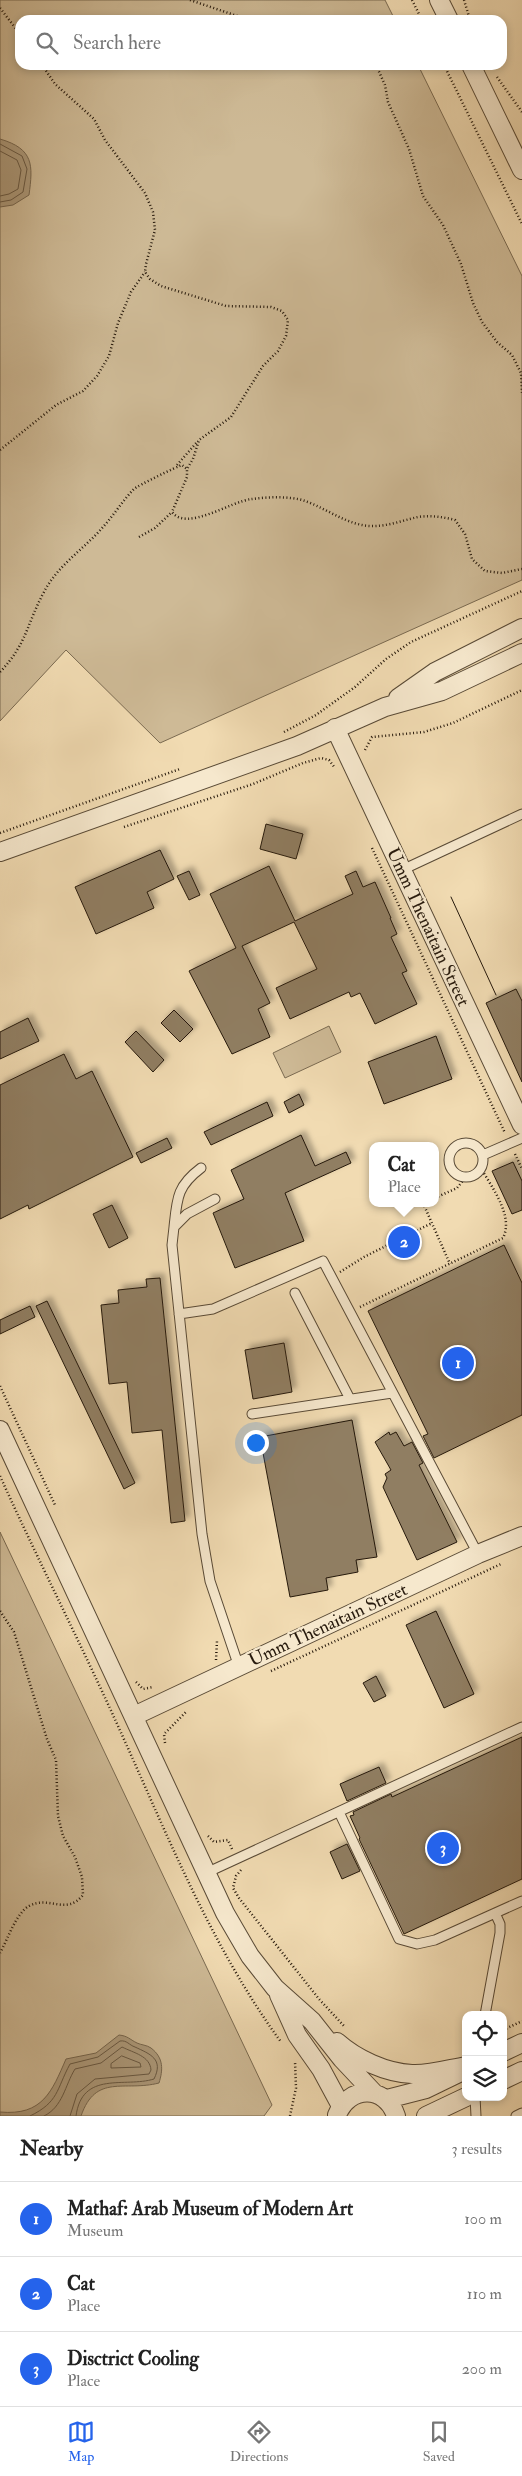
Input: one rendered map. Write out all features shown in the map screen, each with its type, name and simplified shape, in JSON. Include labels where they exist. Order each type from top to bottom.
[{"type":"street","points":[[439,0],[446,15]]},
{"type":"street","points":[[473,70],[522,170]]},
{"type":"street","points":[[385,707],[435,672],[522,628]]},
{"type":"street","points":[[490,644],[485,651],[485,659],[496,666]]},
{"type":"street","points":[[0,852],[297,746],[385,707],[442,691],[522,653]]},
{"type":"street","points":[[464,658],[473,667],[472,676]]},
{"type":"street","name":"Umm Thenaitain Street","points":[[335,728],[522,1125]]},
{"type":"street","points":[[0,1430],[225,1914],[250,1956],[275,1988],[344,2048],[364,2060],[387,2069],[412,2074],[462,2068]]},
{"type":"street","name":"Umm Thenaitain Street","points":[[134,1716],[478,1554],[522,1536]]},
{"type":"street","points":[[275,1988],[297,2035],[321,2069],[339,2111],[355,2094],[365,2092],[381,2096],[426,2089],[462,2070]]},
{"type":"street","points":[[312,2021],[342,2059],[381,2096],[396,2116]]},
{"type":"street","points":[[507,2050],[522,2043]]},
{"type":"street","points":[[507,2078],[522,2071]]},
{"type":"street","points":[[426,2116],[462,2099]]},
{"type":"lane","points":[[402,870],[522,814]]},
{"type":"lane","points":[[483,1155],[522,1138]]},
{"type":"lane","points":[[460,1143],[470,1143],[478,1147],[483,1155],[481,1168],[475,1175],[466,1177],[456,1174],[450,1167],[449,1158],[452,1149],[460,1143]]},
{"type":"lane","points":[[202,1168],[188,1177],[177,1196],[172,1245],[202,1534],[210,1581],[223,1626],[239,1667]]},
{"type":"lane","points":[[174,1227],[187,1214],[214,1199]]},
{"type":"lane","points":[[179,1314],[213,1309],[323,1261],[478,1554]]},
{"type":"lane","points":[[295,1293],[350,1399]]},
{"type":"lane","points":[[252,1414],[392,1393]]},
{"type":"lane","points":[[206,1873],[522,1727]]},
{"type":"lane","points":[[339,1812],[399,1939],[417,1944],[435,1940],[522,1901]]},
{"type":"lane","points":[[486,2011],[500,1934],[500,1924],[495,1913]]},
{"type":"lane","points":[[475,2101],[476,2116]]},
{"type":"lane","points":[[516,2116],[522,2113]]},
{"type":"path","points":[[190,0],[234,15]]},
{"type":"path","points":[[412,0],[420,15]]},
{"type":"path","points":[[464,0],[468,15]]},
{"type":"path","points":[[0,8],[15,28]]},
{"type":"path","points":[[0,450],[56,405],[83,391],[97,376],[109,356],[118,323],[131,292],[145,272],[155,230],[153,212],[145,193],[104,140],[94,119],[55,84],[45,70]]},
{"type":"path","points":[[378,70],[385,85],[388,102],[409,149],[423,196],[443,225],[461,264],[473,303],[482,322],[515,361],[521,374],[522,393]]},
{"type":"path","points":[[446,70],[522,224]]},
{"type":"path","points":[[494,73],[522,112]]},
{"type":"path","points":[[0,672],[10,662],[26,638],[44,592],[58,573],[102,528],[135,488],[159,477],[176,466],[199,440],[231,417],[263,366],[278,351],[286,336],[288,320],[282,311],[271,307],[226,306],[161,286],[150,279],[145,272]]},
{"type":"path","points":[[139,537],[155,528],[172,512],[187,477],[187,469],[193,459],[199,440]]},
{"type":"path","points":[[176,466],[182,465],[187,469]]},
{"type":"path","points":[[172,512],[181,520],[193,519],[250,499],[283,497],[302,500],[362,525],[388,525],[420,517],[439,516],[455,520],[465,534],[472,559],[485,571],[502,573],[522,569]]},
{"type":"path","points":[[283,733],[332,704],[411,642],[522,591]]},
{"type":"path","points":[[119,828],[253,784],[302,763],[321,758],[330,760],[336,770]]},
{"type":"path","points":[[0,833],[181,768]]},
{"type":"path","points":[[369,842],[522,1169]]},
{"type":"path","points":[[350,1312],[503,1238],[507,1219],[481,1168]]},
{"type":"path","points":[[439,1196],[457,1188],[466,1177]]},
{"type":"path","points":[[426,1207],[450,1264]]},
{"type":"path","points":[[331,1277],[364,1257],[432,1223]]},
{"type":"path","points":[[0,1386],[58,1512]]},
{"type":"path","points":[[269,1672],[506,1561]]},
{"type":"path","points":[[0,1611],[14,1632],[47,1740],[56,1760],[58,1816],[63,1836],[75,1857],[82,1877],[83,1895],[70,1906],[39,1902],[27,1907],[14,1925],[0,1953]]},
{"type":"path","points":[[215,1663],[217,1640],[212,1630],[223,1626]]},
{"type":"path","points":[[132,1673],[136,1682],[143,1688],[159,1685]]},
{"type":"path","points":[[168,1750],[164,1734],[186,1711],[194,1707]]},
{"type":"path","points":[[206,1834],[214,1842],[228,1840],[242,1870],[236,1876],[233,1888],[239,1898],[319,1999],[351,2032]]},
{"type":"path","points":[[507,2028],[522,2021]]},
{"type":"shaded area","points":[[0,0],[385,0],[392,15],[15,15],[15,70],[420,70],[522,276],[522,580],[160,743],[66,650],[0,721]]},
{"type":"shaded area","points":[[329,1026],[341,1052],[285,1078],[273,1053]]},
{"type":"shaded area","points":[[0,1532],[272,2105],[264,2116],[0,2116]]},
{"type":"water","points":[[0,139],[11,143],[25,153],[31,167],[31,175],[29,195],[13,205],[0,207]]},
{"type":"water","points":[[119,2035],[149,2047],[155,2052],[161,2064],[159,2083],[103,2089],[95,2094],[87,2103],[81,2116],[0,2116],[0,2112],[26,2110],[36,2105],[50,2091],[66,2059],[96,2053]]},
{"type":"building","points":[[266,824],[303,834],[296,859],[260,849]]},
{"type":"building","points":[[160,850],[174,879],[147,892],[154,908],[96,934],[75,887]]},
{"type":"building","points":[[269,866],[295,921],[353,894],[345,876],[356,871],[363,887],[375,882],[397,934],[391,937],[407,971],[402,973],[417,1004],[375,1024],[360,993],[351,997],[349,992],[290,1019],[276,988],[317,969],[294,922],[242,946],[270,1003],[258,1009],[270,1037],[232,1054],[189,971],[236,948],[210,894]]},
{"type":"building","points":[[189,871],[200,895],[189,900],[177,876]]},
{"type":"building","points":[[516,989],[522,1001],[522,1082],[486,1003]]},
{"type":"building","points":[[174,1010],[193,1029],[180,1042],[161,1023]]},
{"type":"building","points":[[28,1018],[39,1041],[0,1059],[0,1032]]},
{"type":"building","points":[[136,1031],[164,1060],[153,1072],[125,1042]]},
{"type":"building","points":[[436,1036],[452,1079],[384,1104],[368,1062]]},
{"type":"building","points":[[64,1054],[76,1079],[92,1071],[133,1157],[29,1209],[28,1205],[0,1219],[0,1085]]},
{"type":"building","points":[[299,1094],[304,1105],[289,1113],[284,1102]]},
{"type":"building","points":[[267,1102],[273,1116],[211,1145],[204,1132]]},
{"type":"building","points":[[301,1135],[315,1166],[346,1152],[351,1163],[285,1193],[304,1241],[235,1268],[213,1213],[244,1199],[231,1170]]},
{"type":"building","points":[[167,1138],[172,1148],[141,1163],[136,1153]]},
{"type":"building","points":[[513,1162],[522,1181],[522,1210],[512,1214],[492,1171]]},
{"type":"building","points":[[112,1205],[128,1238],[109,1248],[93,1214]]},
{"type":"building","points":[[504,1245],[522,1283],[522,1415],[434,1458],[423,1436],[428,1434],[368,1311]]},
{"type":"building","points":[[160,1278],[185,1521],[171,1523],[162,1430],[132,1433],[127,1382],[109,1384],[101,1305],[119,1303],[118,1290],[147,1287],[146,1279]]},
{"type":"building","points":[[47,1301],[135,1483],[124,1489],[36,1306]]},
{"type":"building","points":[[30,1306],[35,1317],[0,1334],[0,1320]]},
{"type":"building","points":[[284,1343],[292,1392],[253,1399],[245,1350]]},
{"type":"building","points":[[352,1420],[377,1557],[356,1560],[358,1572],[326,1578],[328,1590],[290,1597],[260,1437]]},
{"type":"building","points":[[389,1432],[390,1435],[396,1432],[404,1446],[412,1442],[423,1463],[419,1465],[457,1542],[417,1560],[383,1487],[387,1478],[385,1474],[391,1470],[375,1442]]},
{"type":"building","points":[[436,1611],[474,1694],[444,1708],[406,1625]]},
{"type":"building","points":[[376,1676],[386,1696],[374,1702],[363,1683]]},
{"type":"building","points":[[522,1737],[522,1879],[404,1934],[350,1816],[354,1815],[353,1812],[391,1794],[392,1797]]},
{"type":"building","points":[[379,1767],[386,1783],[347,1801],[340,1784]]},
{"type":"building","points":[[347,1844],[360,1871],[342,1879],[330,1852]]},
{"type":"tram line","points":[[451,897],[496,995]]},
{"type":"place","name":"Cat","points":[[404,1242]]},
{"type":"place","name":"Mathaf: Arab Museum of Modern Art","points":[[458,1363]]},
{"type":"place","name":"Disctrict Cooling","points":[[443,1848]]}]
